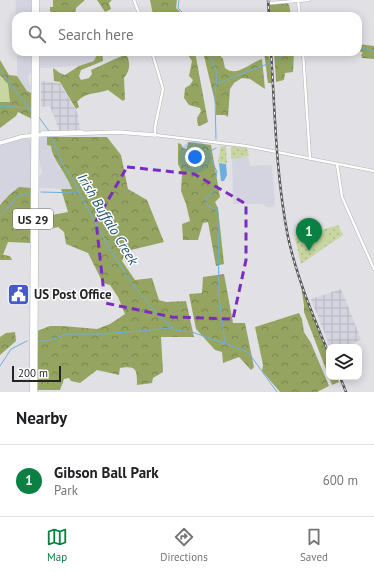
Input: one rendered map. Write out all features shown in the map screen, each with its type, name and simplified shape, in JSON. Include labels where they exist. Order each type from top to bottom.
[{"type":"highway","points":[[34,0],[34,12]]},
{"type":"highway","points":[[37,0],[37,12]]},
{"type":"highway","name":"US 29","points":[[34,56],[36,104]]},
{"type":"highway","name":"US 29","points":[[32,392],[35,176],[38,135],[35,120],[37,56]]},
{"type":"highway","name":"US 29","points":[[36,392],[36,191],[33,150],[38,135]]},
{"type":"main road","points":[[58,134],[77,132],[95,133]]},
{"type":"main road","points":[[0,143],[29,134],[124,132],[155,135]]},
{"type":"street","points":[[134,0],[138,12]]},
{"type":"street","points":[[298,0],[300,12]]},
{"type":"street","points":[[271,3],[310,0]]},
{"type":"street","points":[[153,56],[163,91],[155,127],[155,135],[244,146],[374,170]]},
{"type":"street","points":[[303,56],[310,159]]},
{"type":"street","points":[[337,164],[342,197],[373,262],[374,269]]},
{"type":"highlighted area","points":[[127,167],[194,174],[246,204],[246,260],[233,319],[172,317],[105,303],[96,221]]},
{"type":"shaded area","points":[[16,0],[32,0],[32,12],[15,12]]},
{"type":"shaded area","points":[[17,56],[32,56],[32,72],[28,78],[32,91],[27,91],[17,76]]},
{"type":"shaded area","points":[[39,56],[97,56],[95,61],[79,66],[39,68]]},
{"type":"shaded area","points":[[41,81],[60,83],[78,114],[80,131],[60,132],[50,106],[41,107]]},
{"type":"shaded area","points":[[41,137],[47,137],[47,145],[51,146],[58,166],[70,182],[72,189],[38,188],[38,178],[42,173],[39,159],[39,140]]},
{"type":"shaded area","points":[[25,138],[32,140],[31,188],[9,195],[0,205],[0,145]]},
{"type":"shaded area","points":[[232,157],[248,157],[250,166],[272,165],[275,205],[269,208],[262,204],[233,204]]},
{"type":"shaded area","points":[[341,289],[361,339],[352,344],[329,344],[311,299]]},
{"type":"green space","points":[[53,0],[85,0],[76,8],[76,12],[51,12],[50,7],[53,7]]},
{"type":"green space","points":[[97,0],[112,0],[109,3],[111,9],[105,12]]},
{"type":"green space","points":[[150,0],[177,0],[176,8],[180,12],[152,12]]},
{"type":"green space","points":[[287,3],[291,12],[270,12],[269,5]]},
{"type":"green space","points":[[362,44],[374,46],[374,59],[362,58]]},
{"type":"green space","points":[[96,56],[102,56],[103,61],[81,70],[79,76],[81,80],[89,78],[92,74],[91,70],[122,56],[127,56],[129,67],[128,73],[124,78],[125,99],[123,101],[108,90],[84,96],[77,102],[79,107],[76,109],[60,82],[54,81],[53,68],[65,75],[79,66],[94,61]]},
{"type":"green space","points":[[189,56],[196,56],[208,122],[200,126],[198,126],[197,118],[201,111],[200,108],[189,105],[184,98],[185,88],[190,85],[193,80],[189,76],[192,61]]},
{"type":"green space","points":[[204,56],[220,56],[223,59],[225,68],[230,71],[239,70],[262,59],[265,89],[250,79],[242,78],[234,83],[230,89],[228,117],[225,115],[216,115],[216,106]]},
{"type":"green space","points":[[265,56],[269,56],[272,83],[268,83]]},
{"type":"green space","points":[[274,56],[294,56],[293,72],[285,73],[284,80],[276,82]]},
{"type":"green space","points":[[0,60],[9,75],[17,76],[27,91],[32,93],[32,119],[18,112],[16,116],[0,128],[0,102],[10,102],[3,78],[0,76]]},
{"type":"green space","points":[[0,76],[8,84],[10,102],[0,102]]},
{"type":"green space","points":[[47,137],[107,137],[121,155],[128,189],[147,200],[164,242],[127,251],[122,261],[135,280],[152,278],[159,300],[166,302],[186,301],[194,337],[161,337],[163,372],[153,378],[152,383],[137,385],[135,370],[130,367],[126,367],[120,368],[119,375],[97,370],[80,383],[71,381],[69,378],[64,379],[60,390],[37,390],[37,331],[50,326],[97,329],[110,324],[125,314],[118,297],[110,285],[103,283],[88,253],[66,244],[64,232],[58,227],[49,229],[44,228],[45,222],[41,221],[41,217],[68,212],[61,189],[72,189],[54,156],[51,146],[47,145]]},
{"type":"green space","points":[[188,142],[211,145],[220,197],[215,202],[218,208],[224,264],[216,266],[208,222],[203,223],[198,240],[183,240],[182,224],[190,221],[181,191],[182,173],[178,164],[178,143],[181,144],[183,148],[187,149]]},
{"type":"green space","points":[[221,146],[226,146],[227,163],[218,162]]},
{"type":"green space","points":[[231,146],[247,148],[249,156],[231,159]]},
{"type":"green space","points":[[19,187],[31,188],[31,243],[8,242],[3,255],[10,256],[12,260],[0,260],[0,205]]},
{"type":"green space","points":[[338,225],[343,235],[301,264],[295,238]]},
{"type":"green space","points":[[317,232],[326,233],[333,240],[319,249],[310,234]]},
{"type":"green space","points":[[224,274],[233,323],[245,323],[254,367],[251,370],[239,357],[223,363],[222,352],[215,350],[196,329],[189,294],[202,293],[203,277]]},
{"type":"green space","points":[[301,286],[326,349],[326,369],[304,312]]},
{"type":"green space","points":[[299,313],[302,319],[304,332],[311,343],[329,386],[317,392],[280,392],[262,371],[263,365],[255,327]]},
{"type":"green space","points":[[15,332],[16,341],[0,355],[0,337],[6,333]]},
{"type":"green space","points":[[330,380],[338,380],[339,382],[332,385]]},
{"type":"water","points":[[219,163],[226,164],[227,175],[224,181],[221,181]]},
{"type":"waterway","points":[[179,0],[178,8],[182,12]]},
{"type":"waterway","points":[[362,48],[374,51]]},
{"type":"waterway","points":[[210,56],[217,73],[215,97],[216,139]]},
{"type":"waterway","points":[[275,61],[282,56]]},
{"type":"waterway","points":[[216,84],[270,63]]},
{"type":"waterway","name":"Irish Buffalo Creek","points":[[0,70],[32,112]]},
{"type":"waterway","points":[[0,106],[27,108]]},
{"type":"waterway","name":"Irish Buffalo Creek","points":[[38,116],[49,131]]},
{"type":"waterway","name":"Irish Buffalo Creek","points":[[51,136],[63,165],[75,182],[78,191],[112,253],[134,286],[157,314],[175,330],[192,332],[248,352],[277,392]]},
{"type":"waterway","points":[[216,148],[211,151],[212,161],[217,172],[215,181],[217,189],[206,198],[208,206],[217,210],[218,213],[219,297],[225,343]]},
{"type":"waterway","points":[[41,192],[79,193]]},
{"type":"waterway","points":[[0,216],[18,196],[30,193]]},
{"type":"waterway","points":[[38,341],[46,341],[67,334],[105,334],[172,328]]},
{"type":"waterway","points":[[0,366],[11,349],[27,341]]},
{"type":"railway","points":[[268,0],[269,12]]},
{"type":"railway","points":[[271,56],[278,168],[288,237],[311,311],[326,347]]},
{"type":"railway","points":[[341,380],[346,392]]},
{"type":"place","name":"Gibson Ball Park","points":[[309,251]]},
{"type":"place","name":"US Post Office","points":[[18,294]]}]
